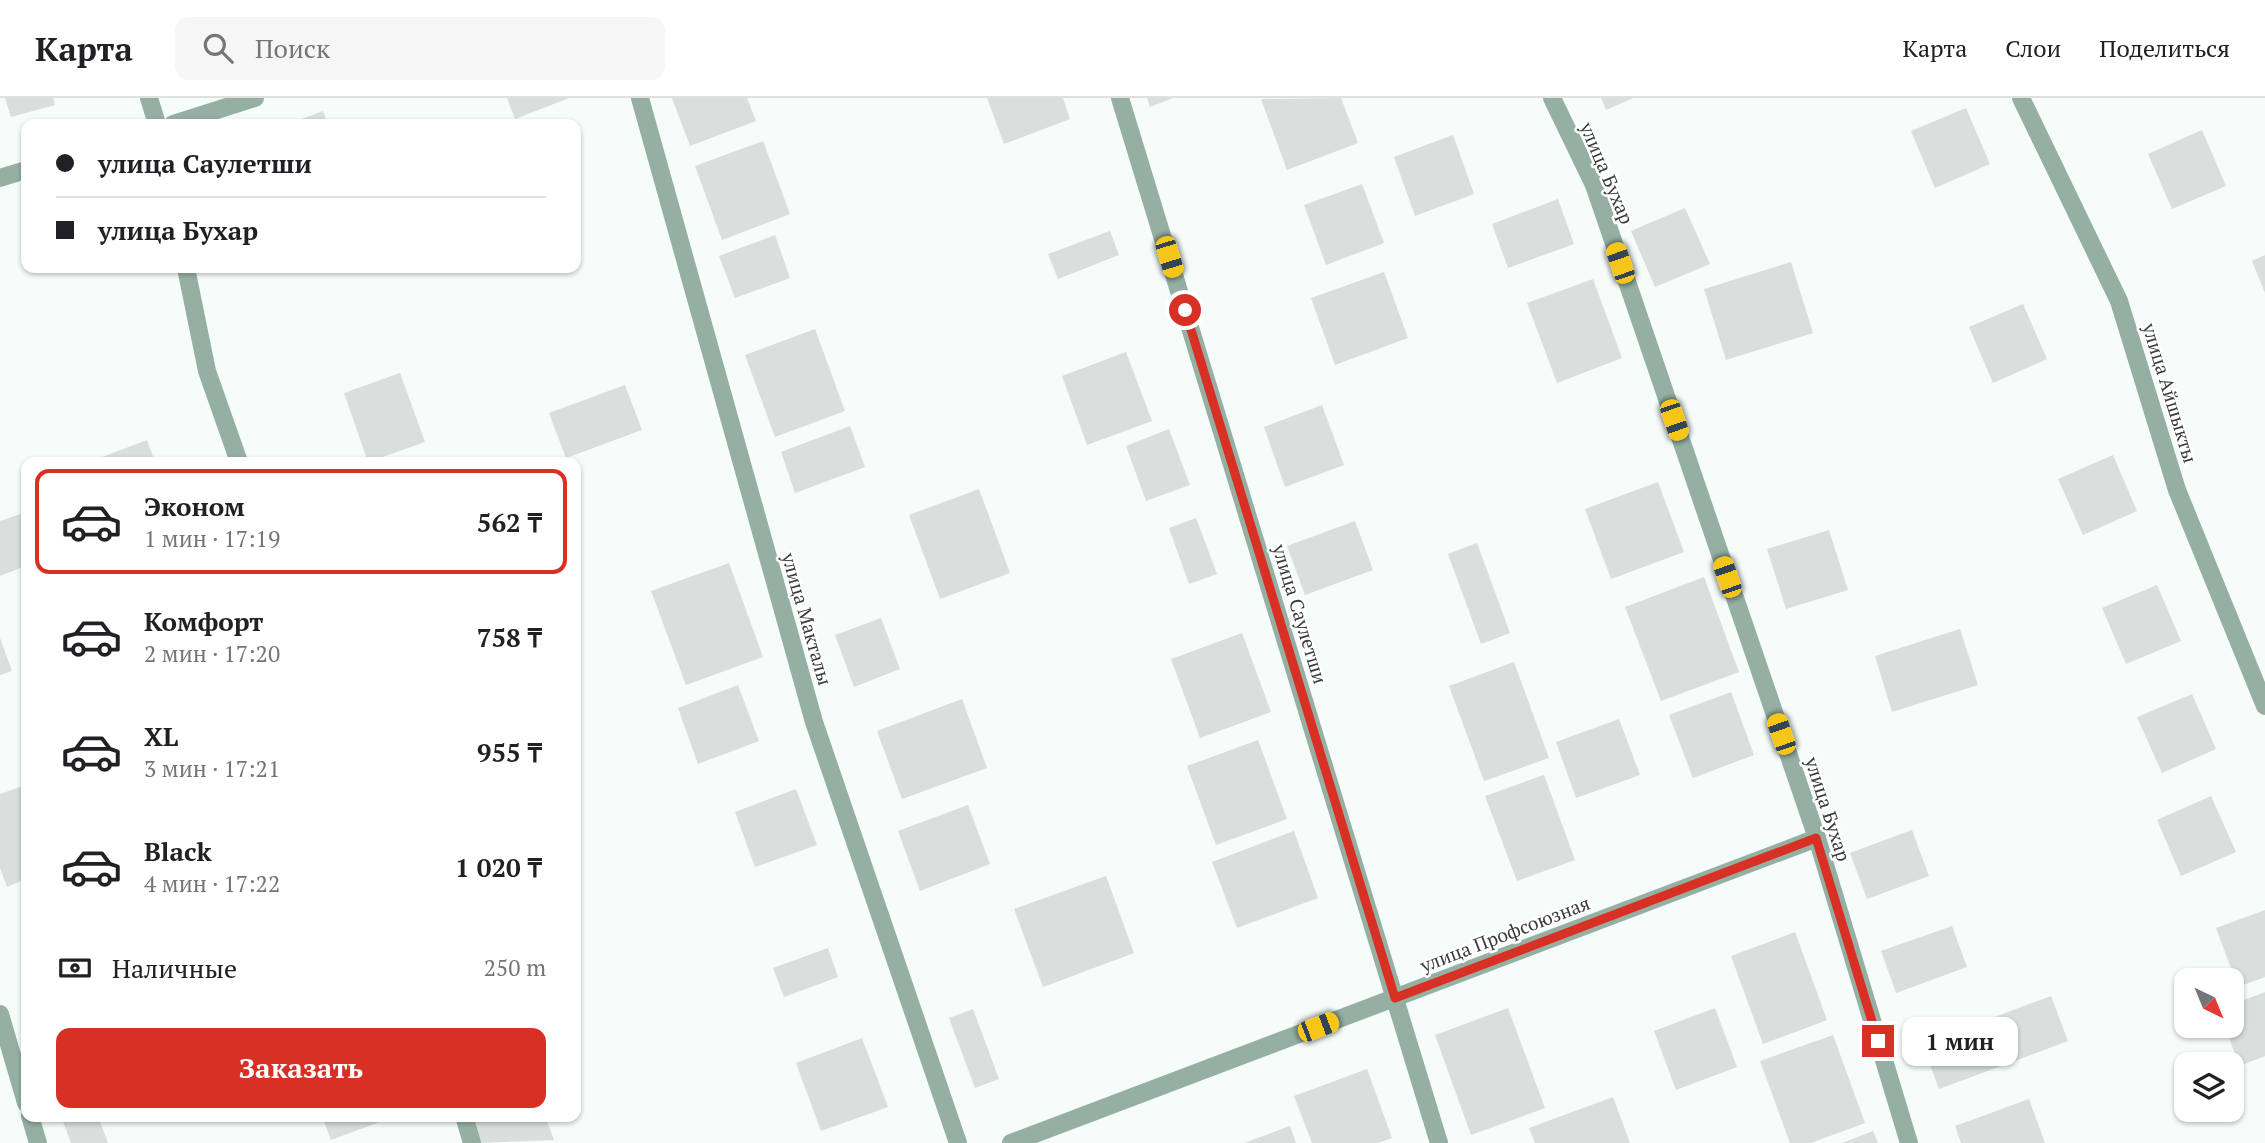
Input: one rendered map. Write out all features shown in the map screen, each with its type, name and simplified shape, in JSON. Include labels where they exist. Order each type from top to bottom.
[{"type":"street","points":[[149,98],[155,119]]},
{"type":"street","points":[[189,119],[255,98]]},
{"type":"street","name":"улица Макталы","points":[[639,98],[814,722],[958,1143]]},
{"type":"street","name":"улица Саулетши","points":[[1120,98],[1439,1143]]},
{"type":"street","name":"улица Бухар","points":[[1552,98],[1594,185],[1816,838],[1909,1143]]},
{"type":"street","name":"улица Айшыкты","points":[[2021,98],[2119,302],[2177,490],[2265,706]]},
{"type":"street","points":[[0,178],[21,172]]},
{"type":"street","points":[[187,273],[207,371],[237,457]]},
{"type":"street","name":"улица Профсоюзная","points":[[1011,1143],[1816,838]]},
{"type":"street","points":[[0,1013],[21,1086]]},
{"type":"street","points":[[32,1122],[38,1143]]},
{"type":"street","points":[[466,1122],[472,1143]]},
{"type":"building","points":[[5,98],[53,98],[55,105],[11,117]]},
{"type":"building","points":[[507,98],[569,98],[515,119]]},
{"type":"building","points":[[672,98],[747,98],[756,121],[690,146]]},
{"type":"building","points":[[987,98],[1063,98],[1070,119],[1004,144]]},
{"type":"building","points":[[1147,98],[1173,98],[1150,107]]},
{"type":"building","points":[[1341,98],[1358,143],[1287,170],[1261,99]]},
{"type":"building","points":[[1601,98],[1633,98],[1606,110]]},
{"type":"building","points":[[1966,108],[1990,164],[1935,188],[1911,131]]},
{"type":"building","points":[[323,111],[326,119],[301,119]]},
{"type":"building","points":[[2202,130],[2226,186],[2172,209],[2148,154]]},
{"type":"building","points":[[1453,135],[1474,194],[1415,216],[1394,157]]},
{"type":"building","points":[[763,141],[790,214],[722,240],[695,166]]},
{"type":"building","points":[[1362,184],[1384,243],[1326,265],[1304,205]]},
{"type":"building","points":[[1558,199],[1574,244],[1508,268],[1492,224]]},
{"type":"building","points":[[1685,208],[1710,264],[1655,287],[1631,231]]},
{"type":"building","points":[[1110,231],[1119,255],[1058,279],[1048,254]]},
{"type":"building","points":[[775,235],[790,278],[735,298],[719,256]]},
{"type":"building","points":[[2265,255],[2265,293],[2252,261]]},
{"type":"building","points":[[1791,262],[1813,333],[1726,360],[1704,289]]},
{"type":"building","points":[[1384,272],[1408,338],[1335,365],[1311,298]]},
{"type":"building","points":[[1593,279],[1622,358],[1557,383],[1527,303]]},
{"type":"building","points":[[2023,304],[2047,359],[1993,383],[1969,327]]},
{"type":"building","points":[[815,329],[845,411],[775,437],[745,355]]},
{"type":"building","points":[[1126,352],[1152,421],[1087,445],[1062,376]]},
{"type":"building","points":[[400,373],[425,442],[382,457],[366,457],[344,393]]},
{"type":"building","points":[[625,385],[642,430],[566,457],[549,413]]},
{"type":"building","points":[[1322,405],[1344,465],[1285,487],[1264,427]]},
{"type":"building","points":[[850,426],[865,467],[795,493],[781,452]]},
{"type":"building","points":[[1169,429],[1190,485],[1146,501],[1126,446]]},
{"type":"building","points":[[147,440],[153,457],[102,457]]},
{"type":"building","points":[[2113,455],[2137,511],[2083,535],[2058,479]]},
{"type":"building","points":[[1658,482],[1684,552],[1611,579],[1585,509]]},
{"type":"building","points":[[979,489],[1010,573],[940,599],[909,515]]},
{"type":"building","points":[[21,514],[21,568],[0,576],[0,521]]},
{"type":"building","points":[[1196,518],[1217,574],[1189,584],[1169,528]]},
{"type":"building","points":[[1355,521],[1373,570],[1305,595],[1287,546]]},
{"type":"building","points":[[1829,530],[1848,590],[1786,609],[1767,549]]},
{"type":"building","points":[[1477,543],[1510,633],[1481,644],[1448,554]]},
{"type":"building","points":[[729,563],[763,657],[686,685],[651,591]]},
{"type":"building","points":[[1704,577],[1739,672],[1661,701],[1625,607]]},
{"type":"building","points":[[2157,585],[2181,641],[2126,664],[2102,608]]},
{"type":"building","points":[[881,618],[900,669],[854,687],[835,635]]},
{"type":"building","points":[[1960,629],[1978,685],[1892,712],[1875,656]]},
{"type":"building","points":[[1242,633],[1271,712],[1200,738],[1171,659]]},
{"type":"building","points":[[0,638],[12,671],[0,675]]},
{"type":"building","points":[[1514,662],[1549,758],[1484,781],[1449,686]]},
{"type":"building","points":[[738,685],[759,741],[698,764],[678,708]]},
{"type":"building","points":[[1731,692],[1754,755],[1693,778],[1669,715]]},
{"type":"building","points":[[2192,694],[2216,749],[2162,773],[2137,717]]},
{"type":"building","points":[[962,699],[987,768],[902,799],[877,731]]},
{"type":"building","points":[[1619,719],[1640,775],[1576,798],[1556,742]]},
{"type":"building","points":[[1258,740],[1287,819],[1216,845],[1187,766]]},
{"type":"building","points":[[1544,775],[1575,860],[1517,881],[1485,796]]},
{"type":"building","points":[[21,787],[21,881],[7,887],[0,868],[0,794]]},
{"type":"building","points":[[796,789],[817,845],[755,867],[735,812]]},
{"type":"building","points":[[2211,796],[2236,852],[2181,876],[2157,820]]},
{"type":"building","points":[[968,805],[990,864],[920,891],[898,831]]},
{"type":"building","points":[[1912,830],[1929,876],[1867,899],[1850,853]]},
{"type":"building","points":[[1294,831],[1318,898],[1237,928],[1212,862]]},
{"type":"building","points":[[1106,876],[1134,953],[1043,987],[1014,909]]},
{"type":"building","points":[[2265,910],[2265,977],[2244,985],[2244,968],[2231,968],[2216,928]]},
{"type":"building","points":[[1952,926],[1967,967],[1896,993],[1881,951]]},
{"type":"building","points":[[1795,932],[1827,1020],[1763,1044],[1731,956]]},
{"type":"building","points":[[828,948],[838,977],[784,997],[773,968]]},
{"type":"building","points":[[2265,992],[2265,1056],[2244,1064],[2244,1052],[2234,1052],[2229,1038],[2244,1038],[2244,1000]]},
{"type":"building","points":[[2051,996],[2068,1041],[1939,1089],[1922,1044]]},
{"type":"building","points":[[1508,1008],[1545,1108],[1471,1135],[1435,1035]]},
{"type":"building","points":[[1715,1008],[1737,1067],[1676,1090],[1654,1031]]},
{"type":"building","points":[[973,1009],[999,1079],[975,1088],[949,1018]]},
{"type":"building","points":[[1833,1035],[1865,1123],[1811,1143],[1790,1143],[1760,1061]]},
{"type":"building","points":[[862,1038],[888,1107],[821,1131],[796,1063]]},
{"type":"building","points":[[1367,1069],[1392,1138],[1378,1143],[1312,1143],[1294,1096]]},
{"type":"building","points":[[1613,1097],[1630,1143],[1535,1143],[1529,1128]]},
{"type":"building","points":[[2029,1099],[2045,1143],[1961,1143],[1955,1126]]},
{"type":"building","points":[[63,1122],[100,1122],[108,1143],[71,1143]]},
{"type":"building","points":[[324,1122],[380,1122],[331,1140]]},
{"type":"building","points":[[472,1122],[547,1122],[554,1140],[479,1143]]},
{"type":"building","points":[[1290,1126],[1296,1143],[1244,1143]]},
{"type":"building","points":[[1873,1131],[1878,1143],[1842,1143]]},
{"type":"route","points":[[1185,310],[1395,998],[1816,838],[1878,1041]]}]
